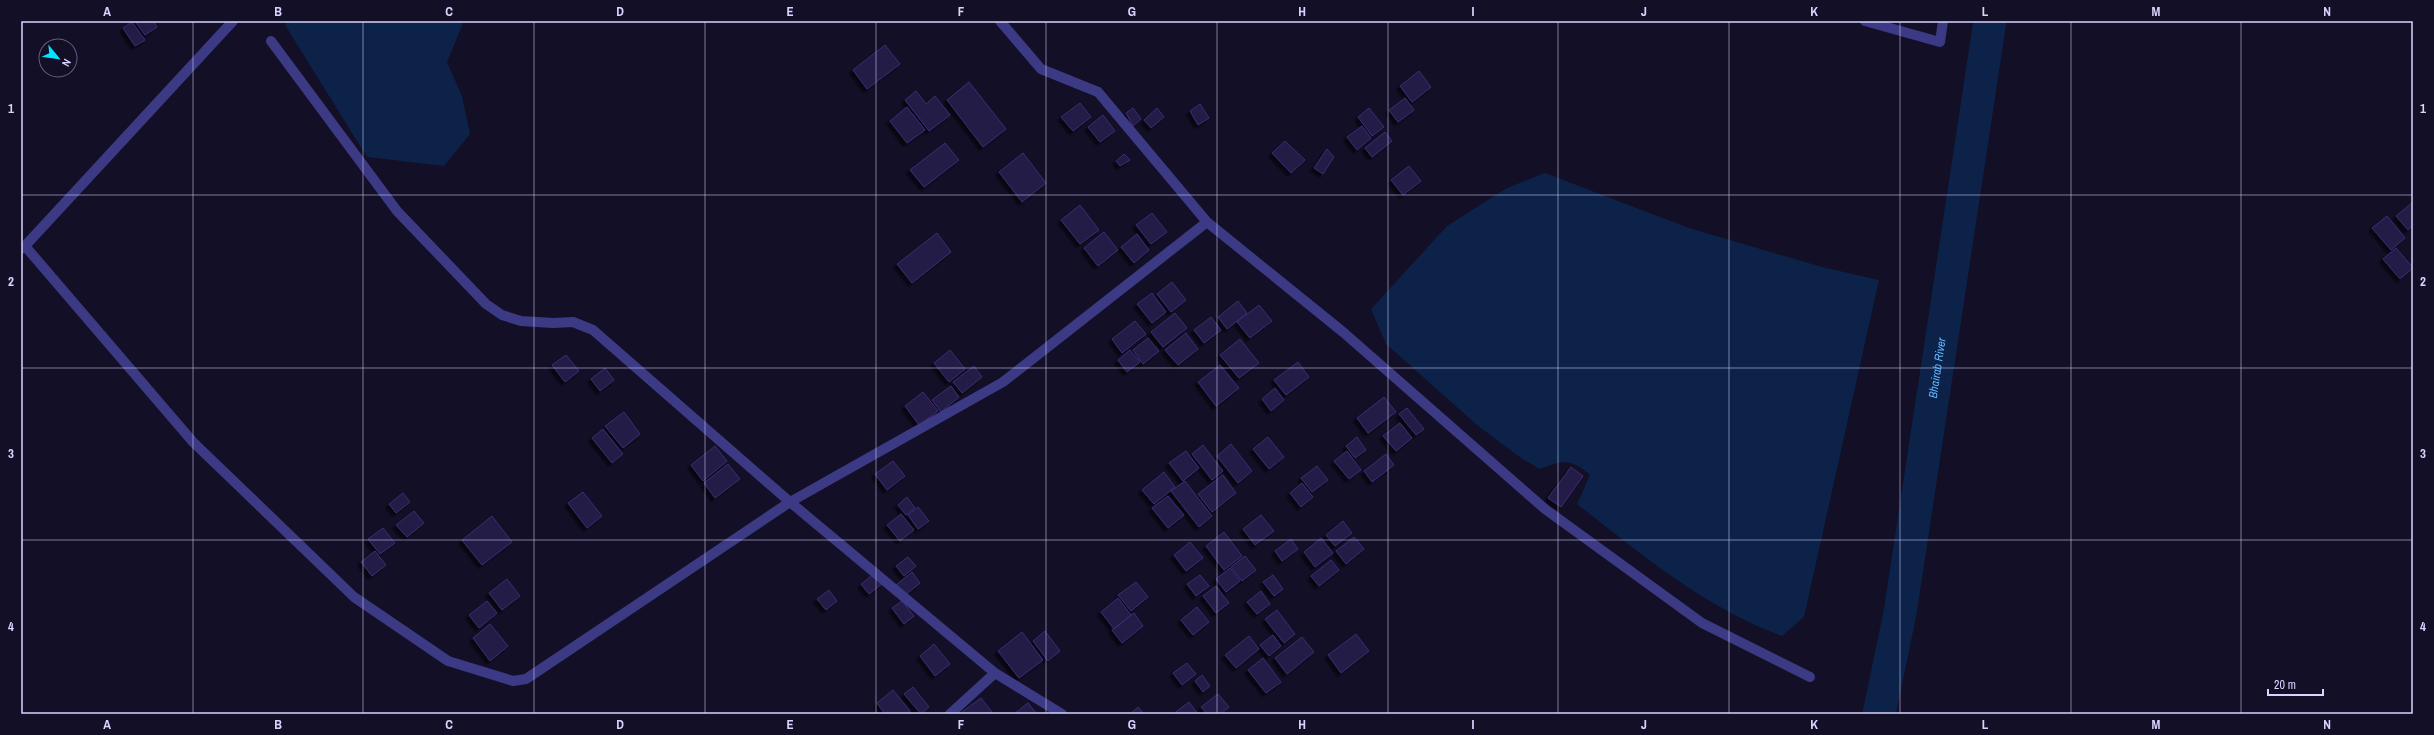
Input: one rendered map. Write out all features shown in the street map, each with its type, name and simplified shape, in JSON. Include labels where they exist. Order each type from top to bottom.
[{"type":"street","points":[[234,21],[23,248],[193,442],[354,597],[448,661],[513,681],[526,679],[790,502],[1002,382],[1207,222]]},
{"type":"street","points":[[1000,21],[1041,69],[1098,92],[1207,222],[1343,332],[1545,509],[1702,623],[1810,677]]},
{"type":"street","points":[[1865,21],[1940,42],[1943,21]]},
{"type":"street","points":[[271,41],[397,211],[486,304],[502,315],[521,321],[573,322],[593,330],[790,502],[995,672],[1062,714]]},
{"type":"street","points":[[950,714],[995,672]]},
{"type":"water","points":[[288,21],[464,21],[447,62],[462,96],[470,134],[444,166],[367,157],[285,25]]},
{"type":"water","points":[[1545,173],[1689,228],[1822,267],[1879,280],[1804,617],[1782,636],[1726,611],[1675,578],[1625,542],[1577,504],[1590,475],[1583,469],[1572,463],[1561,462],[1540,469],[1521,458],[1477,425],[1386,344],[1371,309],[1447,226],[1507,188]]},
{"type":"building","points":[[135,21],[153,21],[157,27],[145,35]]},
{"type":"building","points":[[132,22],[145,40],[135,46],[123,28]]},
{"type":"building","points":[[885,45],[900,64],[867,89],[853,70]]},
{"type":"building","points":[[1419,71],[1431,87],[1412,102],[1400,86]]},
{"type":"building","points":[[969,82],[1006,129],[983,147],[947,100]]},
{"type":"building","points":[[916,91],[926,104],[935,96],[950,115],[929,131],[905,100]]},
{"type":"building","points":[[1405,98],[1414,110],[1398,122],[1389,110]]},
{"type":"building","points":[[1080,103],[1091,117],[1073,131],[1061,117]]},
{"type":"building","points":[[1200,104],[1209,118],[1198,125],[1190,111]]},
{"type":"building","points":[[907,107],[925,130],[907,143],[890,121]]},
{"type":"building","points":[[1133,108],[1141,119],[1133,126],[1126,113]]},
{"type":"building","points":[[1157,108],[1164,117],[1151,128],[1144,120]]},
{"type":"building","points":[[1369,108],[1384,127],[1372,136],[1358,117]]},
{"type":"building","points":[[1103,115],[1115,131],[1100,142],[1088,127]]},
{"type":"building","points":[[1362,126],[1371,138],[1357,150],[1347,137]]},
{"type":"building","points":[[1385,132],[1392,141],[1372,157],[1365,148]]},
{"type":"building","points":[[1285,141],[1305,160],[1291,173],[1272,153]]},
{"type":"building","points":[[945,143],[959,160],[924,187],[910,170]]},
{"type":"building","points":[[1327,149],[1334,157],[1323,174],[1314,168]]},
{"type":"building","points":[[1023,153],[1046,183],[1022,202],[999,172]]},
{"type":"building","points":[[1124,154],[1130,160],[1120,166],[1116,161]]},
{"type":"building","points":[[1409,166],[1421,181],[1403,195],[1391,180]]},
{"type":"building","points":[[2413,202],[2413,225],[2408,230],[2396,216]]},
{"type":"building","points":[[1080,205],[1099,230],[1080,244],[1061,220]]},
{"type":"building","points":[[1152,213],[1167,232],[1151,244],[1136,225]]},
{"type":"building","points":[[2387,216],[2405,238],[2391,250],[2372,228]]},
{"type":"building","points":[[1104,232],[1118,250],[1098,266],[1084,248]]},
{"type":"building","points":[[937,233],[951,252],[912,283],[897,264]]},
{"type":"building","points":[[1137,234],[1149,250],[1134,263],[1121,247]]},
{"type":"building","points":[[2396,248],[2413,268],[2400,279],[2383,259]]},
{"type":"building","points":[[1172,282],[1186,300],[1171,312],[1157,294]]},
{"type":"building","points":[[1152,293],[1166,312],[1152,323],[1137,304]]},
{"type":"building","points":[[1238,301],[1247,313],[1227,329],[1218,317]]},
{"type":"building","points":[[1259,305],[1272,321],[1250,338],[1237,322]]},
{"type":"building","points":[[1175,313],[1187,328],[1163,347],[1151,332]]},
{"type":"building","points":[[1211,317],[1221,330],[1204,343],[1194,330]]},
{"type":"building","points":[[1135,321],[1146,334],[1122,353],[1112,339]]},
{"type":"building","points":[[1186,333],[1198,349],[1178,365],[1165,350]]},
{"type":"building","points":[[1148,338],[1159,351],[1143,364],[1133,350]]},
{"type":"building","points":[[1240,339],[1259,363],[1239,378],[1220,355]]},
{"type":"building","points":[[950,350],[965,369],[949,382],[934,363]]},
{"type":"building","points":[[1130,350],[1140,362],[1127,372],[1118,360]]},
{"type":"building","points":[[566,355],[579,371],[565,382],[552,365]]},
{"type":"building","points":[[1298,362],[1309,377],[1286,395],[1274,380]]},
{"type":"building","points":[[1220,365],[1239,388],[1216,406],[1198,382]]},
{"type":"building","points":[[974,366],[982,377],[962,393],[953,382]]},
{"type":"building","points":[[605,368],[614,380],[600,391],[591,379]]},
{"type":"building","points":[[951,386],[959,397],[941,412],[932,400]]},
{"type":"building","points":[[1275,388],[1284,400],[1271,411],[1262,399]]},
{"type":"building","points":[[923,392],[938,411],[919,425],[905,406]]},
{"type":"building","points":[[1384,397],[1396,412],[1368,433],[1357,418]]},
{"type":"building","points":[[1407,408],[1424,429],[1416,435],[1399,414]]},
{"type":"building","points":[[624,412],[640,434],[623,448],[605,426]]},
{"type":"building","points":[[1400,423],[1412,438],[1396,451],[1383,436]]},
{"type":"building","points":[[603,429],[623,454],[612,463],[592,438]]},
{"type":"building","points":[[1268,437],[1284,457],[1269,469],[1253,449]]},
{"type":"building","points":[[1357,437],[1366,450],[1355,458],[1346,446]]},
{"type":"building","points":[[1231,444],[1252,471],[1238,483],[1217,456]]},
{"type":"building","points":[[1203,445],[1223,471],[1212,480],[1192,454]]},
{"type":"building","points":[[715,446],[727,461],[703,481],[691,465]]},
{"type":"building","points":[[1186,451],[1199,468],[1183,481],[1169,463]]},
{"type":"building","points":[[1347,451],[1361,470],[1349,479],[1334,461]]},
{"type":"building","points":[[1386,454],[1394,465],[1372,482],[1364,471]]},
{"type":"building","points":[[893,461],[905,476],[887,490],[875,474]]},
{"type":"building","points":[[728,464],[740,479],[715,498],[704,483]]},
{"type":"building","points":[[1317,466],[1328,480],[1312,492],[1301,478]]},
{"type":"building","points":[[1571,467],[1583,476],[1561,507],[1548,498]]},
{"type":"building","points":[[1164,472],[1175,487],[1154,504],[1142,490]]},
{"type":"building","points":[[1223,475],[1236,493],[1212,512],[1198,494]]},
{"type":"building","points":[[1185,481],[1212,516],[1199,527],[1171,491]]},
{"type":"building","points":[[1302,483],[1313,497],[1301,507],[1290,493]]},
{"type":"building","points":[[583,492],[602,516],[587,528],[568,503]]},
{"type":"building","points":[[403,493],[410,502],[396,513],[389,504]]},
{"type":"building","points":[[1168,496],[1184,515],[1168,528],[1152,508]]},
{"type":"building","points":[[907,497],[915,508],[906,515],[898,505]]},
{"type":"building","points":[[918,507],[929,521],[918,529],[908,515]]},
{"type":"building","points":[[414,511],[424,523],[407,537],[396,525]]},
{"type":"building","points":[[901,514],[914,530],[900,541],[887,525]]},
{"type":"building","points":[[1261,515],[1274,531],[1255,545],[1243,529]]},
{"type":"building","points":[[492,516],[512,542],[482,565],[462,540]]},
{"type":"building","points":[[1343,521],[1352,533],[1335,546],[1326,535]]},
{"type":"building","points":[[383,528],[395,543],[380,554],[368,539]]},
{"type":"building","points":[[1224,532],[1242,556],[1224,570],[1206,546]]},
{"type":"building","points":[[1354,537],[1364,549],[1346,564],[1336,551]]},
{"type":"building","points":[[1321,538],[1333,553],[1315,567],[1304,552]]},
{"type":"building","points":[[1291,539],[1298,549],[1282,561],[1275,551]]},
{"type":"building","points":[[1190,542],[1203,558],[1186,571],[1174,555]]},
{"type":"building","points":[[375,551],[386,565],[372,576],[361,562]]},
{"type":"building","points":[[1245,556],[1256,570],[1242,581],[1231,567]]},
{"type":"building","points":[[908,557],[916,566],[904,576],[896,566]]},
{"type":"building","points":[[1331,560],[1339,570],[1319,586],[1311,576]]},
{"type":"building","points":[[1230,568],[1240,581],[1226,592],[1216,579]]},
{"type":"building","points":[[912,572],[920,583],[904,596],[896,585]]},
{"type":"building","points":[[875,573],[883,583],[869,594],[861,584]]},
{"type":"building","points":[[1200,575],[1209,586],[1196,596],[1187,584]]},
{"type":"building","points":[[1273,575],[1283,589],[1274,596],[1263,582]]},
{"type":"building","points":[[507,579],[520,596],[502,610],[489,593]]},
{"type":"building","points":[[1136,582],[1148,597],[1131,611],[1118,595]]},
{"type":"building","points":[[1216,586],[1229,603],[1216,613],[1203,596]]},
{"type":"building","points":[[829,590],[837,601],[826,610],[817,599]]},
{"type":"building","points":[[1261,591],[1270,604],[1257,614],[1247,602]]},
{"type":"building","points":[[1118,598],[1131,615],[1114,629],[1101,612]]},
{"type":"building","points":[[487,601],[497,613],[479,628],[469,615]]},
{"type":"building","points":[[902,601],[914,616],[904,624],[892,608]]},
{"type":"building","points":[[1197,607],[1209,622],[1193,635],[1181,620]]},
{"type":"building","points":[[1277,610],[1295,634],[1284,643],[1265,619]]},
{"type":"building","points":[[1134,613],[1143,626],[1122,643],[1112,630]]},
{"type":"building","points":[[490,624],[508,646],[490,661],[473,638]]},
{"type":"building","points":[[1045,631],[1060,651],[1048,661],[1033,641]]},
{"type":"building","points":[[1022,632],[1043,660],[1019,678],[998,651]]},
{"type":"building","points":[[1356,634],[1369,651],[1341,673],[1328,655]]},
{"type":"building","points":[[1273,635],[1281,646],[1269,656],[1260,645]]},
{"type":"building","points":[[1249,636],[1259,649],[1236,668],[1225,655]]},
{"type":"building","points":[[1302,637],[1314,652],[1287,674],[1275,658]]},
{"type":"building","points":[[934,644],[950,664],[935,676],[920,656]]},
{"type":"building","points":[[1263,658],[1281,682],[1266,693],[1248,670]]},
{"type":"building","points":[[1187,663],[1196,674],[1182,685],[1173,673]]},
{"type":"building","points":[[1202,675],[1210,686],[1203,692],[1195,681]]},
{"type":"building","points":[[913,687],[929,707],[921,714],[904,694]]},
{"type":"building","points":[[893,690],[910,711],[906,714],[885,714],[877,703]]},
{"type":"building","points":[[1218,694],[1229,707],[1221,714],[1207,714],[1201,707]]},
{"type":"building","points":[[981,698],[992,712],[989,714],[964,714],[962,712]]},
{"type":"building","points":[[1189,702],[1198,714],[1173,714]]},
{"type":"building","points":[[1028,703],[1037,714],[1014,714]]},
{"type":"building","points":[[1138,707],[1144,714],[1130,714]]},
{"type":"waterway","name":"Bhairab River","points":[[1879,714],[1900,613],[1990,21]]}]
